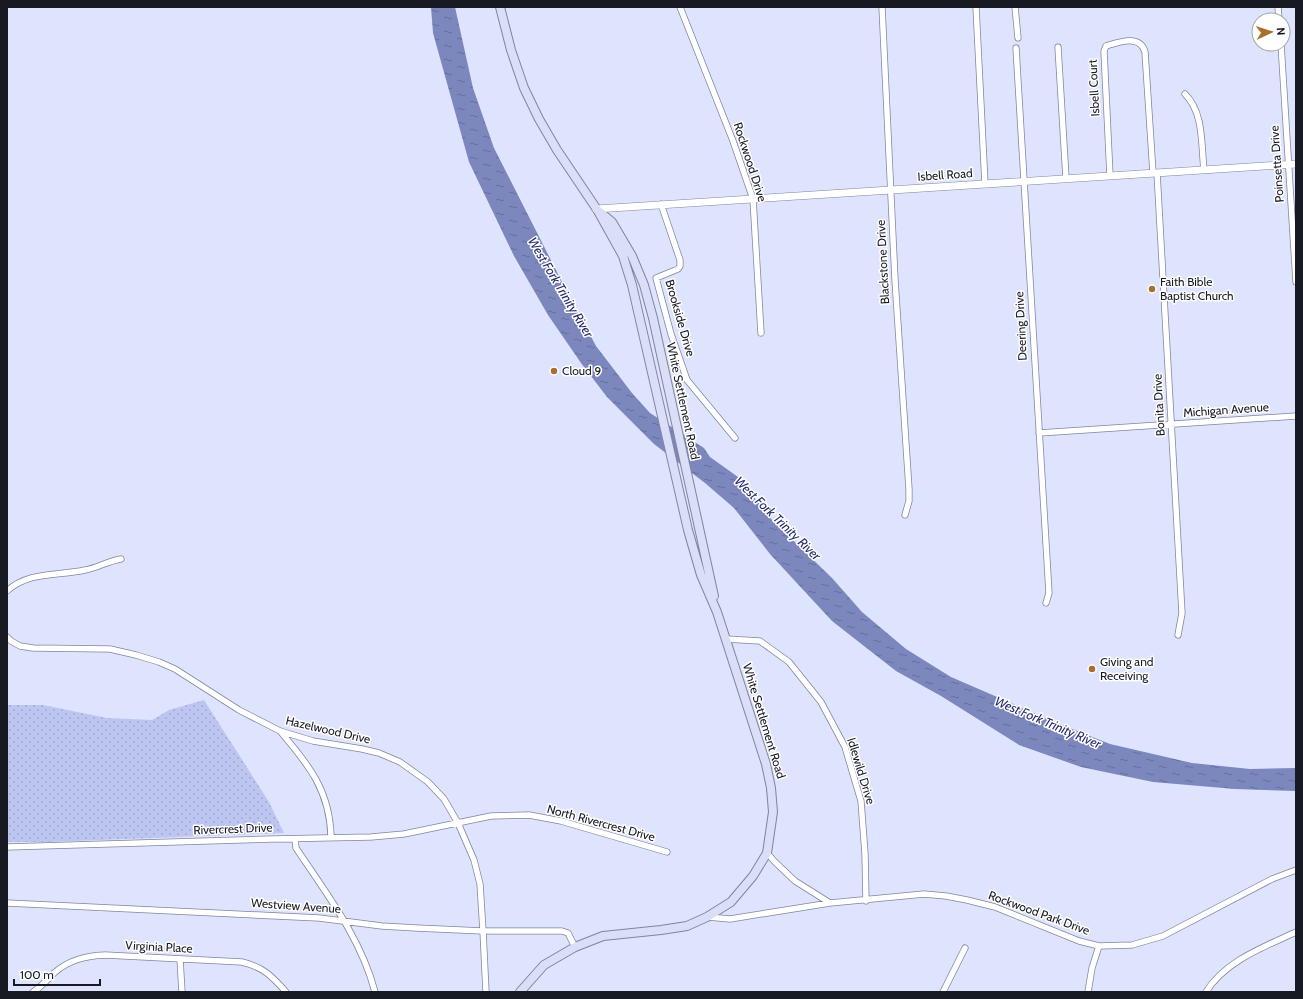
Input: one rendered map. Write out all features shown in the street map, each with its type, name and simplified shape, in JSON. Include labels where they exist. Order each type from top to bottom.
[{"type":"main road","name":"White Settlement Road","points":[[500,7],[511,50],[527,95],[557,150],[596,209],[625,264],[632,285],[688,530],[701,575],[717,612],[766,764],[771,788],[773,812],[767,853],[753,876],[731,902],[708,917],[687,926],[603,936],[574,947],[544,965],[520,992]]},
{"type":"main road","name":"White Settlement Road","points":[[596,209],[612,222],[632,256],[644,285],[653,318],[717,612]]},
{"type":"street","name":"Rockwood Drive","points":[[680,7],[733,141],[753,199],[761,333]]},
{"type":"street","name":"Blackstone Drive","points":[[882,7],[895,280],[909,489],[909,501],[905,515]]},
{"type":"street","points":[[976,7],[985,184]]},
{"type":"street","points":[[1015,7],[1018,38]]},
{"type":"street","name":"Isbell Court","points":[[1110,176],[1104,51],[1106,46],[1129,41],[1139,42],[1144,48],[1145,52],[1155,173]]},
{"type":"street","points":[[1058,47],[1066,178]]},
{"type":"street","name":"Deering Drive","points":[[1016,48],[1049,593],[1046,602]]},
{"type":"street","name":"Poinsetta Drive","points":[[1282,52],[1292,164],[1296,282]]},
{"type":"street","points":[[1185,94],[1193,104],[1199,119],[1204,170]]},
{"type":"street","name":"Isbell Road","points":[[596,209],[1292,164]]},
{"type":"street","name":"Bonita Drive","points":[[1155,173],[1182,613],[1178,635]]},
{"type":"street","name":"Brookside Drive","points":[[661,204],[680,260],[680,266],[678,269],[656,278],[672,334],[687,380],[735,438]]},
{"type":"street","name":"Michigan Avenue","points":[[1039,433],[1296,416]]},
{"type":"street","points":[[7,591],[12,586],[33,576],[85,570],[121,559]]},
{"type":"street","name":"Hazelwood Drive","points":[[9,639],[20,646],[33,648],[110,649],[159,662],[175,669],[239,710],[280,731],[313,740],[379,753],[400,762],[428,782],[444,799],[458,822],[474,860],[480,884],[484,931],[486,992]]},
{"type":"street","name":"Idlewild Drive","points":[[726,639],[760,641],[789,662],[821,702],[844,747],[861,801],[865,854],[866,900]]},
{"type":"street","points":[[280,731],[306,763],[317,781],[326,800],[331,822],[331,837]]},
{"type":"street","name":"North Rivercrest Drive","points":[[458,822],[491,816],[529,815],[561,821],[667,852]]},
{"type":"street","name":"Rivercrest Drive","points":[[7,847],[273,838],[295,839],[371,837],[404,834],[458,822]]},
{"type":"street","points":[[295,839],[296,848],[344,920],[362,952],[375,992]]},
{"type":"street","points":[[767,853],[795,881],[830,903]]},
{"type":"street","name":"Rockwood Park Drive","points":[[708,917],[730,919],[830,903],[924,894],[967,900],[995,907],[1079,941],[1099,946],[1132,945],[1163,936],[1272,879],[1296,870]]},
{"type":"street","name":"Westview Avenue","points":[[7,903],[311,917],[382,926],[416,928],[484,931],[562,931],[568,933],[574,947]]},
{"type":"street","points":[[1206,992],[1217,977],[1228,969],[1257,950],[1296,932]]},
{"type":"street","points":[[1088,992],[1092,968],[1099,946]]},
{"type":"street","points":[[943,992],[965,948]]},
{"type":"street","name":"Virginia Place","points":[[33,992],[41,990],[62,966],[74,960],[90,956],[105,955],[242,962],[253,965],[269,974],[286,992]]},
{"type":"street","points":[[180,959],[182,992]]},
{"type":"shaded area","points":[[204,700],[269,802],[284,833],[47,842],[7,842],[7,705],[43,705],[107,718],[152,720],[169,710]]},
{"type":"water","name":"West Fork Trinity River","points":[[431,7],[455,7],[473,88],[494,148],[596,346],[632,393],[650,413],[704,448],[710,457],[738,477],[772,520],[832,578],[862,612],[906,649],[951,677],[1057,723],[1110,744],[1192,763],[1250,769],[1296,768],[1296,791],[1235,789],[1153,782],[1081,767],[1019,745],[941,696],[896,671],[832,621],[770,554],[734,508],[705,483],[654,444],[607,397],[581,363],[548,315],[514,256],[469,162],[433,33]]},
{"type":"place","name":"Faith Bible Baptist Church","points":[[1152,289]]},
{"type":"place","name":"Cloud 9","points":[[554,371]]},
{"type":"place","name":"Giving and Receiving","points":[[1092,669]]}]
